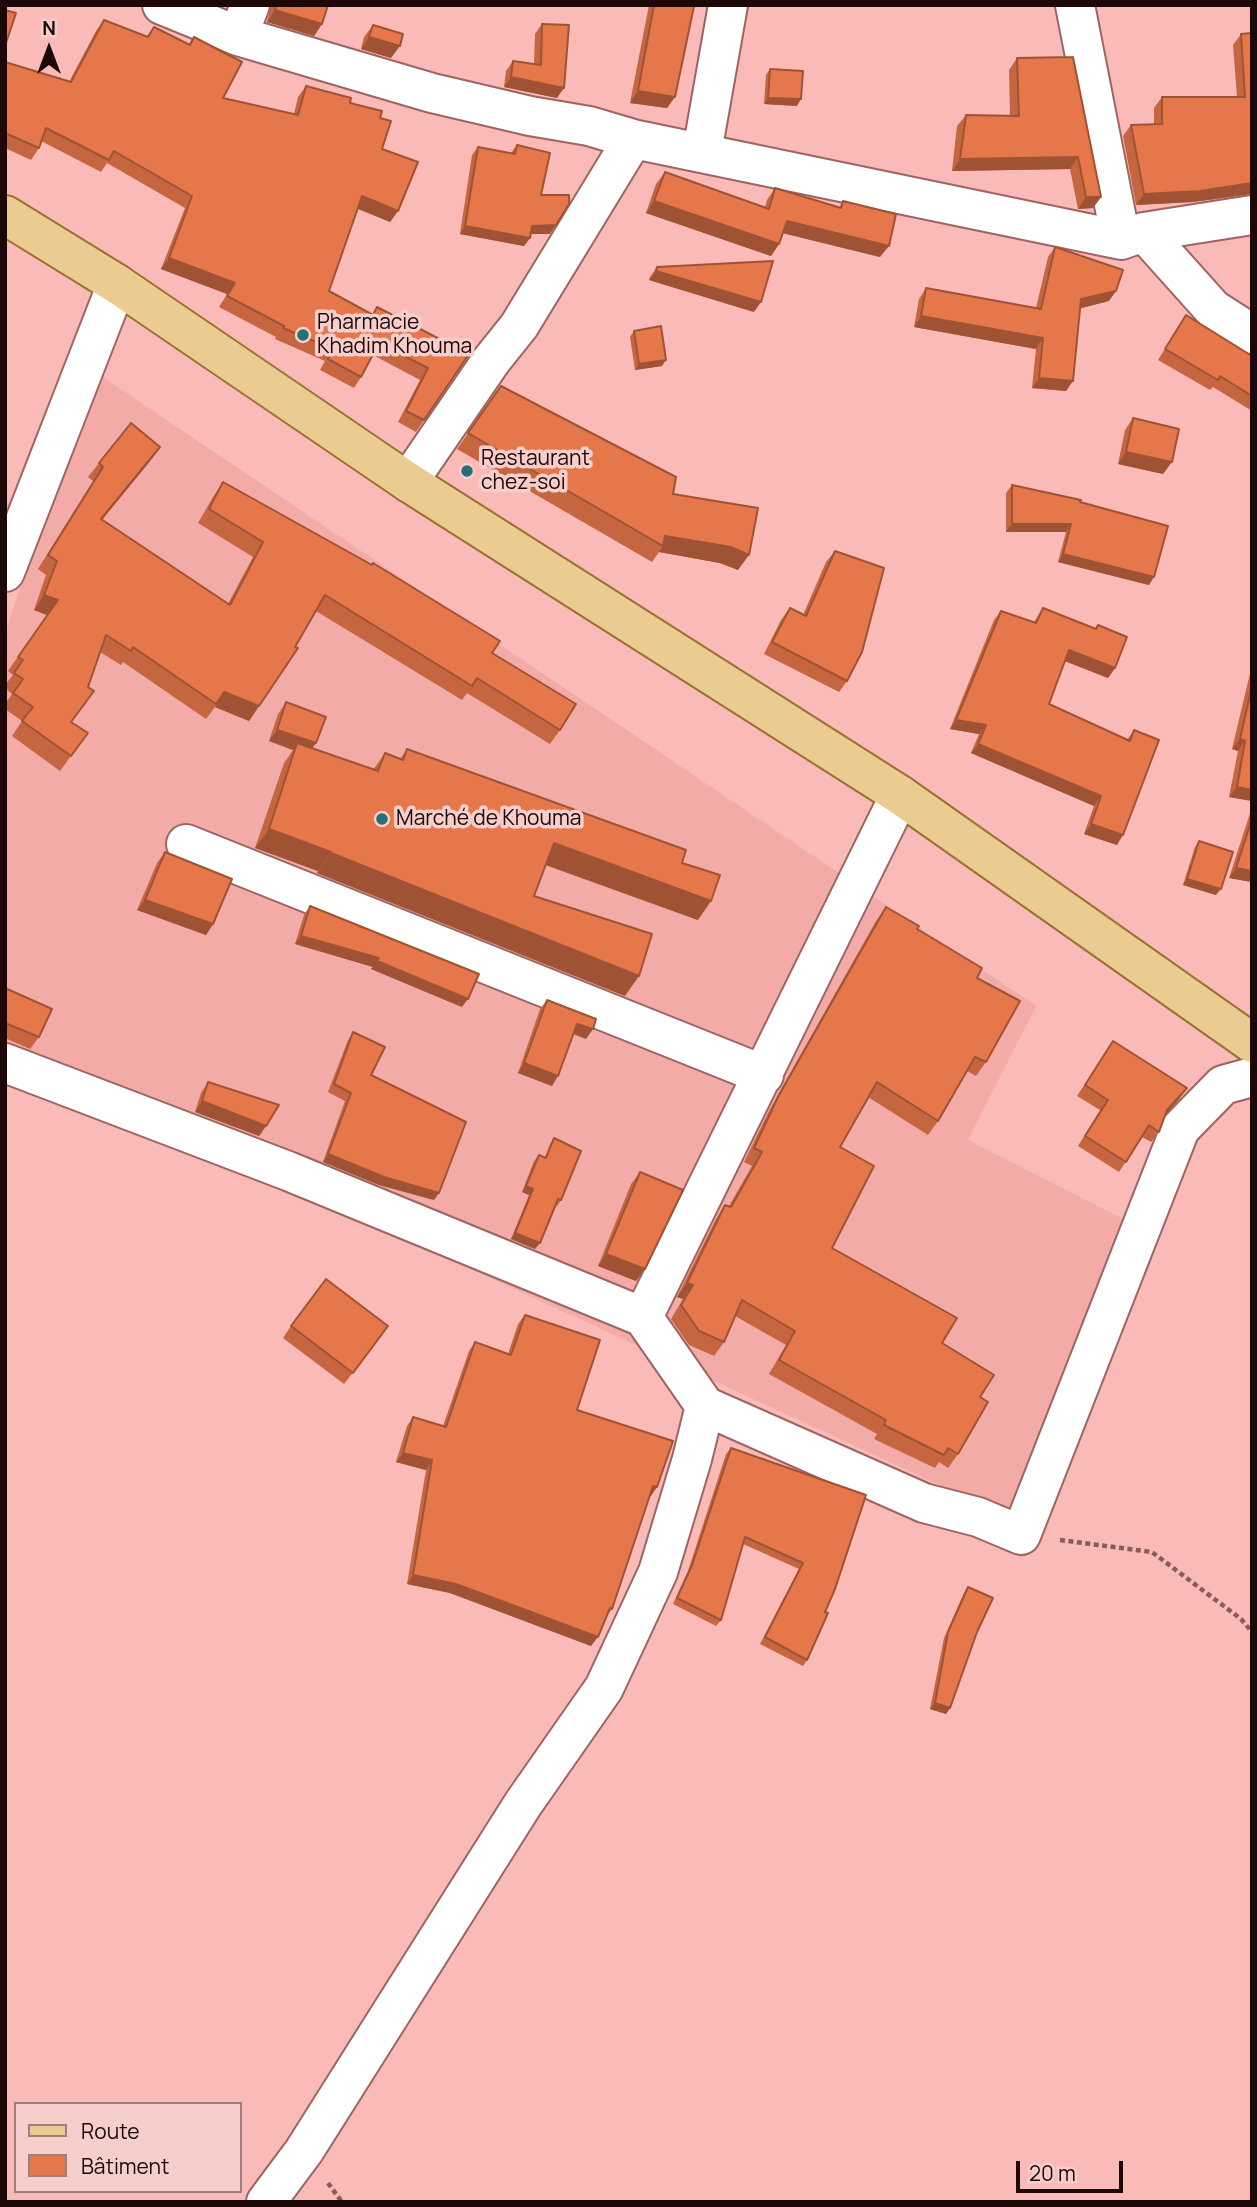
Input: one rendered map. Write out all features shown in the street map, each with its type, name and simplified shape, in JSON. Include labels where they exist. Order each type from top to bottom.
[{"type":"main road","points":[[5,215],[117,284],[408,482],[900,795],[1252,1043]]},
{"type":"street","points":[[162,5],[244,21],[432,93],[530,116],[589,126],[633,139],[1133,236],[1252,215]]},
{"type":"street","points":[[702,152],[728,5]]},
{"type":"street","points":[[1075,5],[1133,236],[1213,309],[1252,334]]},
{"type":"street","points":[[408,482],[491,361],[519,326],[633,139]]},
{"type":"street","points":[[5,572],[117,284]]},
{"type":"street","points":[[643,1317],[900,795]]},
{"type":"street","points":[[186,844],[764,1075]]},
{"type":"street","points":[[5,1063],[288,1171],[643,1317],[705,1406],[924,1503],[978,1517],[1021,1535],[1180,1129],[1223,1086],[1252,1077]]},
{"type":"street","points":[[266,2202],[304,2151],[523,1804],[604,1688],[658,1572],[705,1406]]},
{"type":"path","points":[[1021,1535],[1152,1552],[1241,1619],[1252,1632]]},
{"type":"shaded area","name":"Marché de Khouma","points":[[94,371],[1036,1006],[968,1140],[1131,1223],[1009,1517],[5,1054],[5,633]]},
{"type":"building","points":[[276,5],[328,5],[322,24],[275,10]]},
{"type":"building","points":[[654,5],[694,6],[675,97],[638,91]]},
{"type":"building","points":[[5,10],[16,13],[5,46]]},
{"type":"building","points":[[104,20],[148,37],[154,27],[190,45],[194,37],[242,62],[223,98],[298,115],[306,86],[351,98],[350,103],[382,111],[380,118],[391,121],[382,149],[418,162],[398,211],[362,196],[329,291],[373,315],[377,307],[469,354],[424,420],[406,411],[428,368],[379,343],[361,377],[328,359],[333,349],[283,328],[284,326],[227,296],[235,283],[169,258],[192,196],[114,151],[109,160],[46,128],[39,148],[5,133],[5,62],[71,82]]},
{"type":"building","points":[[542,24],[569,25],[564,88],[511,77],[513,61],[541,65]]},
{"type":"building","points":[[373,25],[403,34],[400,46],[369,37]]},
{"type":"building","points":[[1252,33],[1252,183],[1200,191],[1144,194],[1131,125],[1162,124],[1162,97],[1245,97],[1241,34]]},
{"type":"building","points":[[1073,57],[1101,197],[1086,197],[1078,157],[960,159],[966,115],[1019,116],[1017,58]]},
{"type":"building","points":[[770,69],[803,71],[801,99],[768,98]]},
{"type":"building","points":[[517,145],[550,153],[541,195],[569,195],[569,204],[556,225],[532,226],[530,238],[465,226],[478,147],[515,154]]},
{"type":"building","points":[[665,172],[769,209],[775,188],[841,208],[843,201],[896,214],[889,246],[787,221],[779,244],[654,201]]},
{"type":"building","points":[[1055,247],[1123,270],[1116,291],[1081,299],[1073,381],[1039,378],[1043,338],[921,316],[926,288],[1041,309]]},
{"type":"building","points":[[773,261],[761,302],[656,271],[657,267]]},
{"type":"building","points":[[1186,315],[1252,356],[1252,396],[1220,376],[1218,380],[1165,349]]},
{"type":"building","points":[[661,326],[666,360],[639,364],[634,331]]},
{"type":"building","points":[[501,386],[676,477],[673,494],[758,508],[749,555],[731,547],[665,536],[663,546],[468,433]]},
{"type":"building","points":[[1133,418],[1179,429],[1172,462],[1126,452]]},
{"type":"building","points":[[131,423],[160,447],[101,519],[230,605],[263,542],[209,509],[223,482],[372,565],[373,563],[500,641],[492,653],[576,704],[560,730],[477,678],[472,686],[325,595],[295,647],[298,648],[259,706],[224,692],[216,704],[133,647],[131,651],[106,635],[88,687],[94,691],[71,722],[88,733],[71,756],[22,721],[33,707],[13,693],[23,679],[14,673],[23,660],[18,657],[58,600],[44,595],[57,561],[48,555],[103,467],[99,463]]},
{"type":"building","points":[[1012,485],[1081,500],[1080,502],[1168,526],[1154,577],[1063,554],[1071,524],[1012,524]]},
{"type":"building","points":[[835,551],[884,568],[862,652],[847,681],[772,642],[790,608],[806,616]]},
{"type":"building","points":[[1043,608],[1096,629],[1098,625],[1127,637],[1115,668],[1069,650],[1049,704],[1130,741],[1134,730],[1159,740],[1123,835],[1091,824],[1101,796],[978,744],[986,725],[956,720],[1001,611],[1036,623]]},
{"type":"building","points":[[1252,686],[1252,790],[1237,787],[1245,741],[1240,739]]},
{"type":"building","points":[[286,702],[326,717],[316,743],[277,730]]},
{"type":"building","points":[[297,743],[378,771],[385,753],[403,760],[407,749],[686,850],[682,863],[720,875],[711,901],[554,843],[534,896],[652,934],[639,976],[269,829]]},
{"type":"building","points":[[1252,819],[1252,871],[1236,868]]},
{"type":"building","points":[[1199,841],[1233,852],[1221,889],[1187,879]]},
{"type":"building","points":[[165,852],[232,879],[213,924],[145,900]]},
{"type":"building","points":[[310,906],[479,974],[468,999],[377,961],[379,958],[301,936]]},
{"type":"building","points":[[886,907],[982,968],[977,978],[1020,1001],[986,1062],[975,1057],[938,1121],[877,1082],[840,1147],[874,1166],[832,1248],[957,1318],[942,1343],[994,1375],[980,1397],[988,1402],[958,1454],[948,1448],[944,1455],[884,1425],[886,1420],[779,1360],[795,1331],[742,1300],[724,1342],[699,1331],[681,1305],[693,1285],[687,1283],[725,1205],[731,1207],[762,1152],[754,1148],[779,1095]]},
{"type":"building","points":[[5,988],[52,1009],[39,1037],[5,1023]]},
{"type":"building","points":[[547,1000],[596,1019],[593,1029],[577,1024],[558,1076],[524,1063]]},
{"type":"building","points":[[353,1032],[385,1047],[371,1075],[466,1122],[439,1193],[384,1177],[328,1154],[351,1093],[334,1084]]},
{"type":"building","points":[[1113,1041],[1187,1088],[1167,1110],[1159,1132],[1149,1125],[1126,1162],[1085,1136],[1108,1100],[1085,1085]]},
{"type":"building","points":[[208,1082],[279,1105],[266,1126],[202,1101]]},
{"type":"building","points":[[554,1138],[581,1151],[540,1243],[515,1233],[533,1189],[526,1186],[539,1155],[546,1158]]},
{"type":"building","points":[[640,1172],[683,1190],[645,1269],[606,1254]]},
{"type":"building","points":[[326,1279],[388,1326],[353,1373],[291,1326]]},
{"type":"building","points":[[525,1315],[600,1340],[577,1410],[673,1441],[657,1487],[653,1486],[612,1609],[610,1608],[598,1637],[456,1584],[413,1575],[432,1460],[403,1453],[413,1417],[446,1427],[475,1342],[511,1355]]},
{"type":"building","points":[[731,1448],[866,1495],[825,1612],[828,1613],[807,1660],[765,1637],[803,1563],[745,1537],[721,1620],[677,1598],[692,1565]]},
{"type":"building","points":[[968,1587],[993,1598],[977,1632],[950,1708],[935,1703],[948,1632]]},
{"type":"place","name":"Pharmacie Khadim Khouma","points":[[303,335]]},
{"type":"place","name":"Restaurant chez-soi","points":[[467,471]]},
{"type":"place","name":"Marché de Khouma","points":[[382,819]]}]
